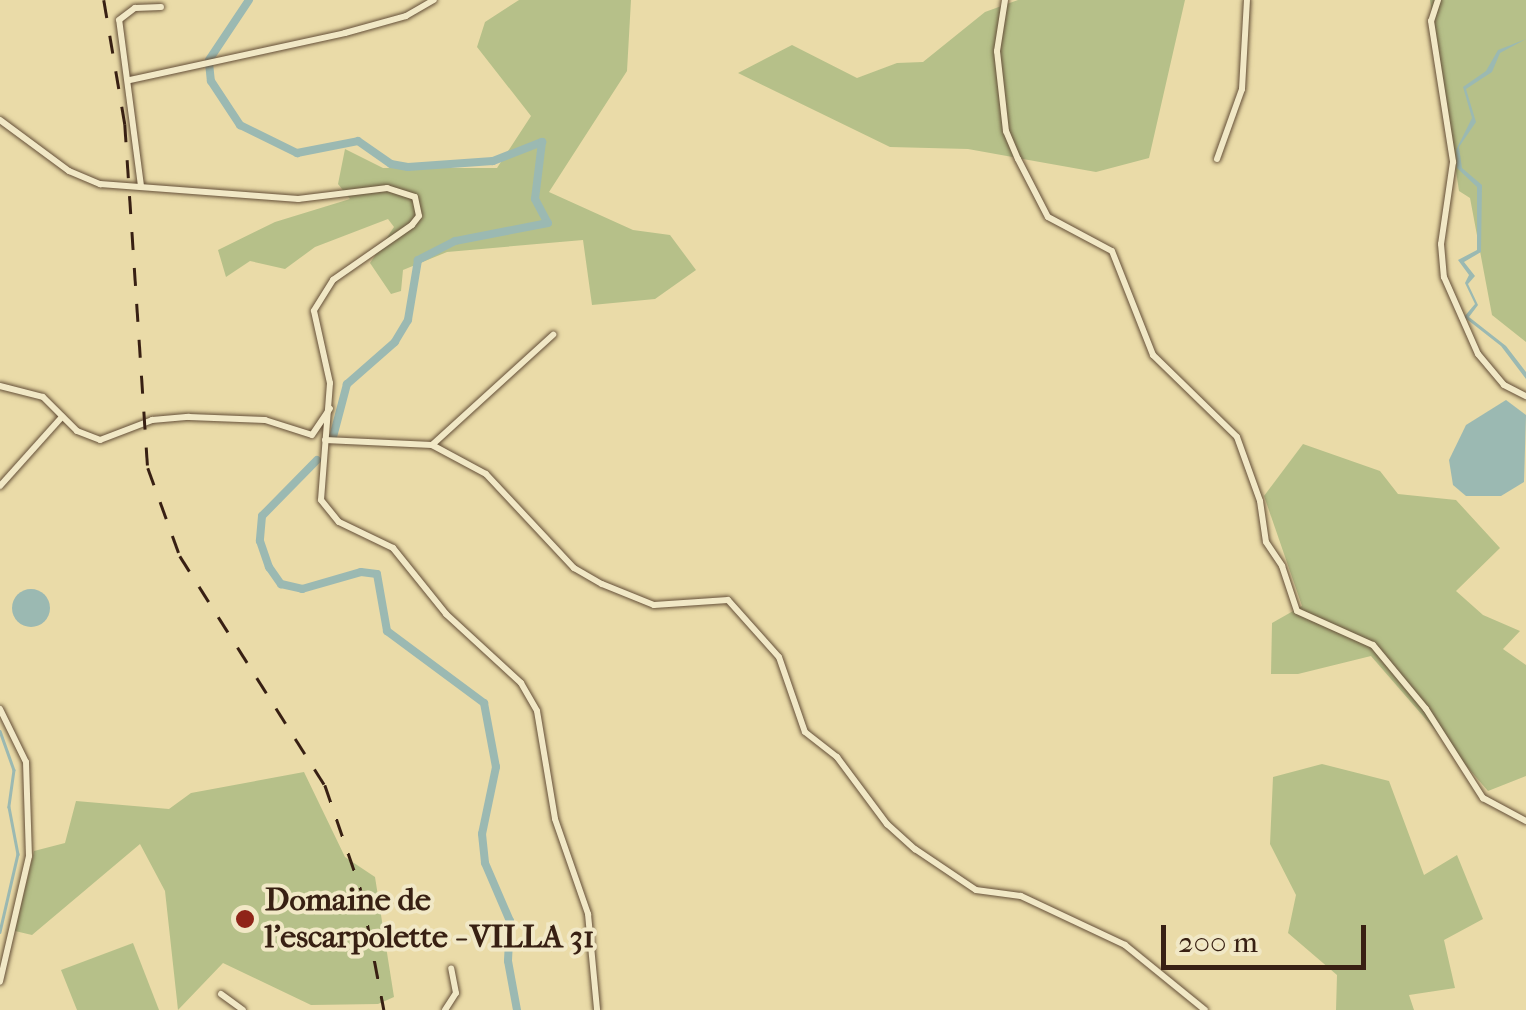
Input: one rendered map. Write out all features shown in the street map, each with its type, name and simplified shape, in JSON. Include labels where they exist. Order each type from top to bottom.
[{"type":"street","points":[[130,80],[345,33],[406,16],[434,0]]},
{"type":"street","points":[[1005,0],[997,51],[1006,131],[1018,159],[1048,217],[1112,251],[1152,355],[1238,437],[1260,501],[1266,542],[1282,566],[1296,611],[1373,644],[1426,710],[1483,798],[1526,822]]},
{"type":"street","points":[[1216,159],[1242,89],[1246,0]]},
{"type":"street","points":[[1438,0],[1431,21],[1453,162],[1440,244],[1444,277],[1478,354],[1504,385],[1526,396]]},
{"type":"street","points":[[141,186],[130,80],[118,20],[135,8],[161,6]]},
{"type":"street","points":[[0,120],[77,176],[141,186],[298,199],[387,188],[415,196],[419,216],[412,225],[383,240],[320,295],[314,323],[329,368],[330,408],[318,487],[326,512],[393,548],[446,614],[521,684],[537,712],[555,819],[588,914],[597,1010]]},
{"type":"street","points":[[432,445],[553,335]]},
{"type":"street","points":[[0,386],[37,394],[62,417],[100,440],[152,420],[189,417],[265,420],[312,435],[330,408]]},
{"type":"street","points":[[0,486],[62,417]]},
{"type":"street","points":[[325,440],[432,445],[486,474],[574,568],[602,584],[654,605],[728,600],[779,657],[805,732],[837,758],[886,824],[914,849],[976,890],[1021,896],[1125,945],[1205,1010]]},
{"type":"street","points":[[0,708],[26,762],[29,856],[0,982]]},
{"type":"street","points":[[445,1010],[456,993],[452,968]]},
{"type":"street","points":[[221,994],[243,1010]]},
{"type":"green space","points":[[519,0],[631,0],[627,71],[549,192],[633,230],[670,235],[696,270],[655,299],[592,305],[583,240],[447,252],[403,270],[401,291],[391,294],[370,263],[394,227],[388,219],[315,247],[285,269],[250,261],[226,277],[218,250],[275,222],[350,199],[338,184],[345,149],[383,168],[497,168],[531,116],[477,47],[485,22]]},
{"type":"green space","points":[[1018,0],[1185,0],[1149,158],[1096,172],[968,149],[890,147],[738,73],[792,45],[857,78],[897,63],[923,62],[985,12]]},
{"type":"green space","points":[[1430,0],[1526,0],[1526,342],[1492,315],[1470,198],[1459,191]]},
{"type":"green space","points":[[1303,444],[1380,471],[1398,494],[1456,500],[1500,548],[1456,591],[1483,615],[1520,631],[1503,649],[1526,665],[1526,776],[1488,791],[1371,656],[1298,674],[1271,674],[1272,623],[1302,606],[1264,496]]},
{"type":"green space","points":[[1322,764],[1389,781],[1424,875],[1457,855],[1483,919],[1444,940],[1455,988],[1409,995],[1414,1010],[1336,1010],[1337,975],[1288,933],[1296,895],[1270,844],[1273,777]]},
{"type":"green space","points":[[304,772],[345,857],[375,877],[394,997],[378,1004],[311,1005],[223,963],[178,1010],[165,891],[140,844],[32,935],[15,931],[34,851],[65,843],[76,801],[169,809],[191,793]]},
{"type":"green space","points":[[133,943],[159,1010],[77,1010],[61,970]]},
{"type":"water","points":[[1526,39],[1500,53],[1492,72],[1466,89],[1476,122],[1459,147],[1462,168],[1482,185],[1481,252],[1464,262],[1475,276],[1468,284],[1478,305],[1469,317],[1506,346],[1526,372],[1526,379],[1501,346],[1464,317],[1475,304],[1465,283],[1469,275],[1458,260],[1477,250],[1477,187],[1457,168],[1456,150],[1472,118],[1463,87],[1486,71],[1498,50]]},
{"type":"water","points":[[1506,400],[1526,415],[1524,482],[1501,496],[1466,496],[1453,485],[1449,460],[1466,425]]},
{"type":"water","points":[[31,589],[45,594],[50,608],[45,622],[31,627],[17,622],[12,608],[17,594]]},
{"type":"waterway","points":[[209,60],[249,0]]},
{"type":"waterway","points":[[209,63],[211,81],[240,125],[297,153],[358,141],[391,164],[408,167],[493,161],[542,142],[535,199],[548,223],[455,241],[418,260],[408,320],[395,342],[347,384],[333,437]]},
{"type":"waterway","points":[[317,460],[262,516],[260,541],[269,567],[281,584],[302,589],[361,572],[377,574],[387,631],[484,703],[496,767],[482,834],[485,863],[510,921],[508,961],[517,1010]]},
{"type":"waterway","points":[[0,731],[14,770],[9,807],[18,854],[0,932]]},
{"type":"railway","points":[[104,0],[125,124],[148,468],[180,556],[325,785],[361,890],[384,1010]]},
{"type":"place","name":"Domaine de l'escarpolette - VILLA 31","points":[[245,919]]}]
